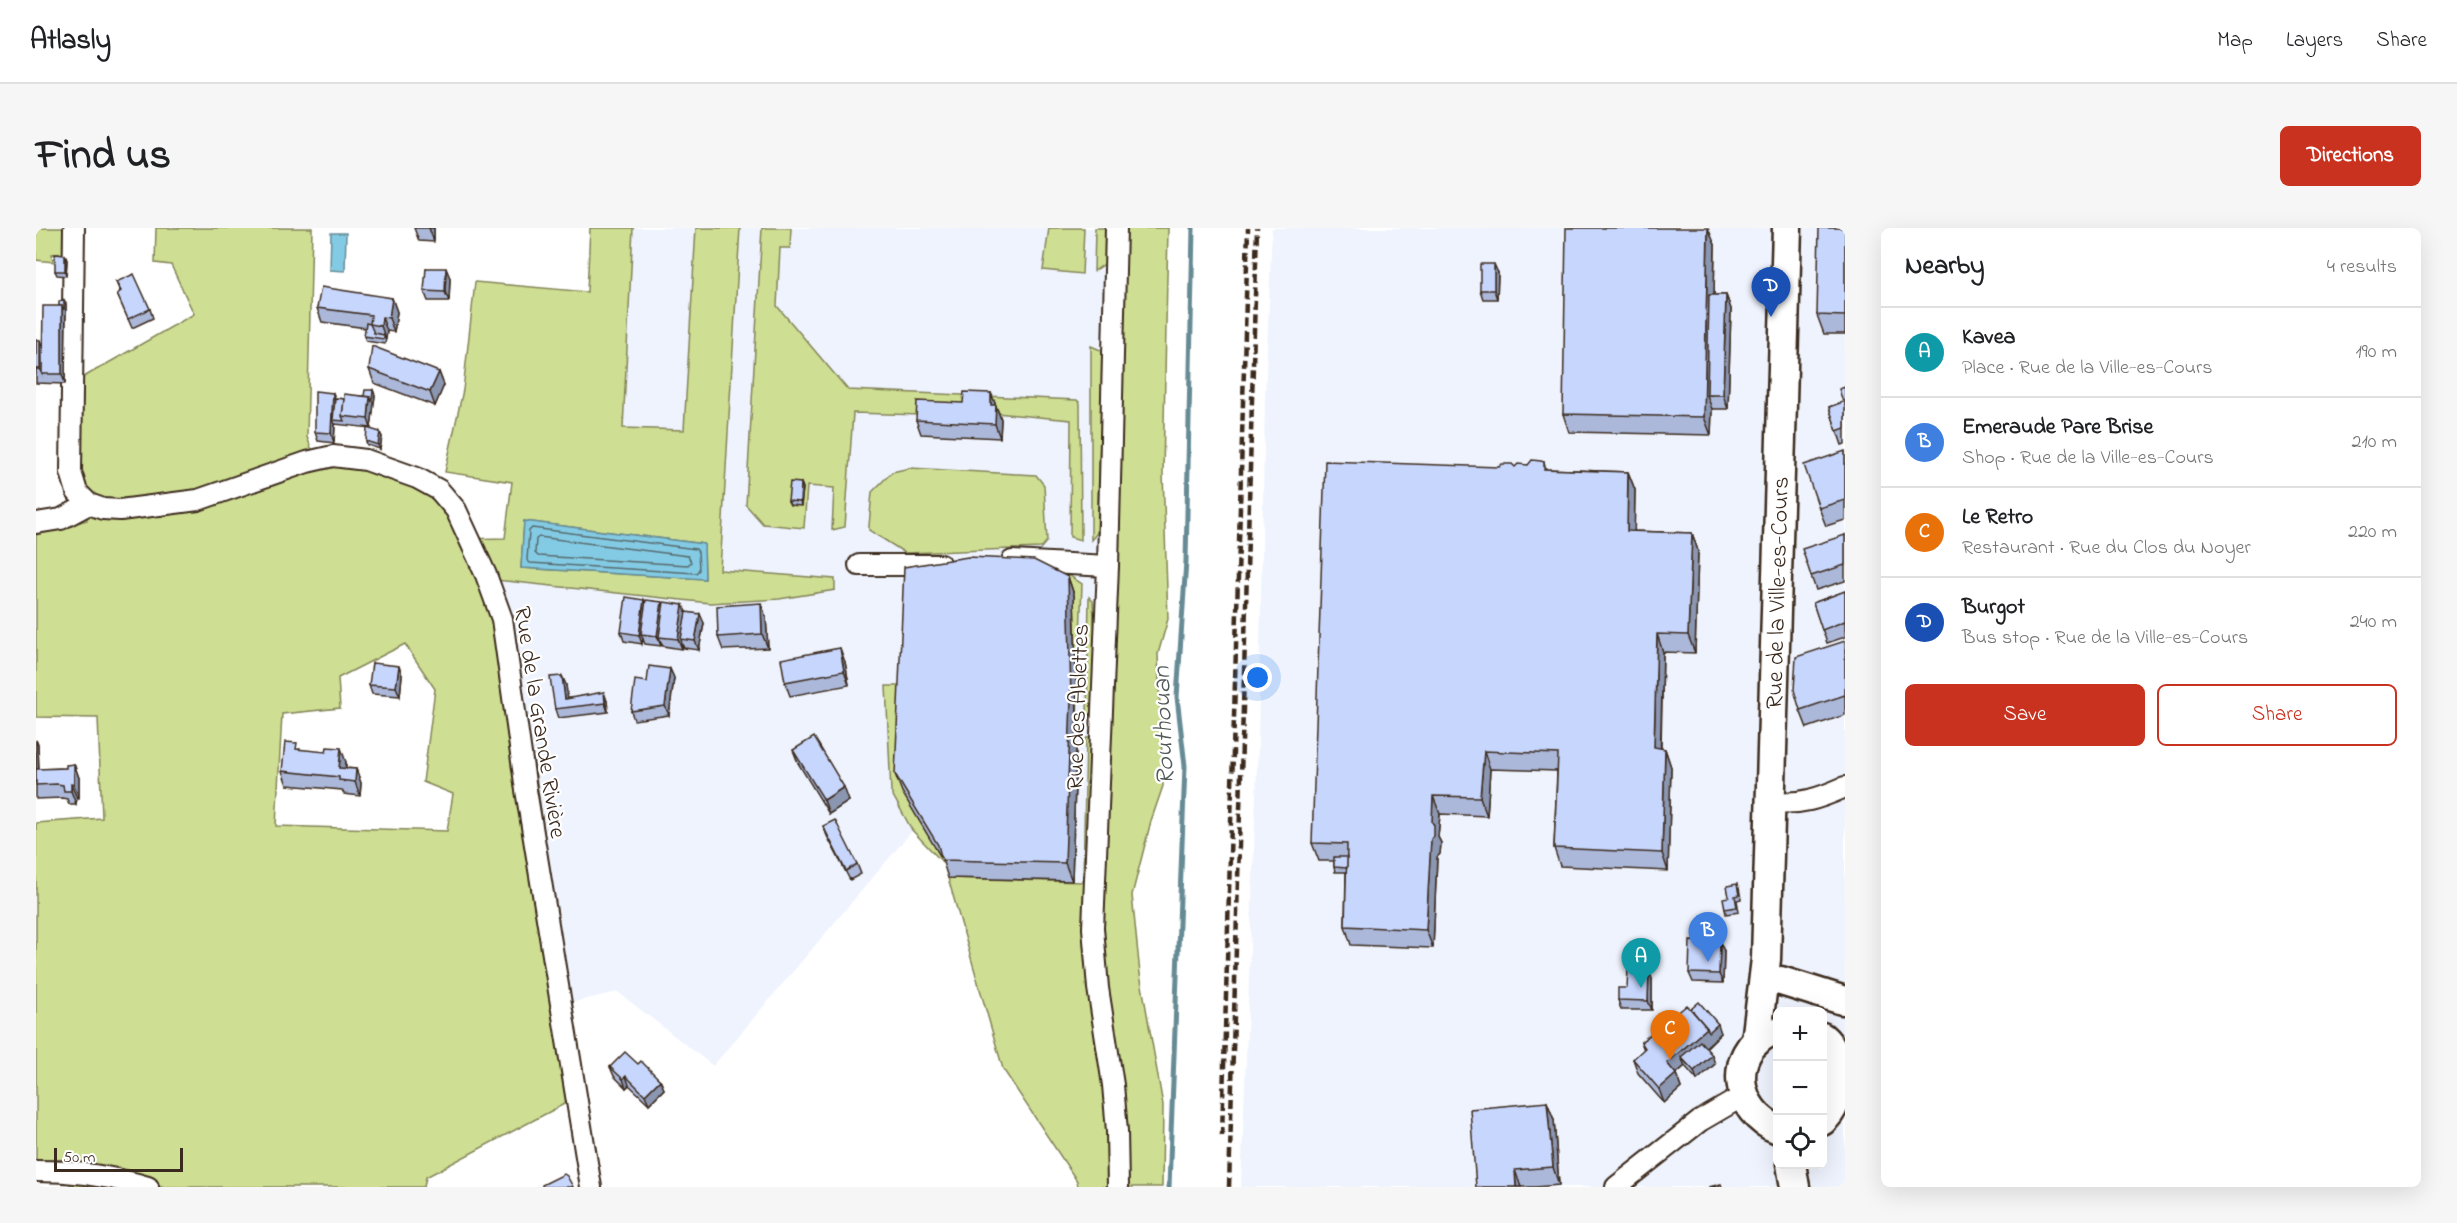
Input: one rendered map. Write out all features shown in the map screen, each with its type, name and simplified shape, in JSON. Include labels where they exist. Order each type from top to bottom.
[{"type":"street","points":[[36,523],[61,519],[89,504],[77,492],[71,472],[74,228]]},
{"type":"street","name":"Rue des Ablettes","points":[[1116,228],[1108,566],[1093,928],[1098,988],[1114,1096],[1118,1187]]},
{"type":"street","name":"Rue de la Ville-es-Cours","points":[[1767,1035],[1774,970],[1772,801],[1778,483],[1787,228]]},
{"type":"street","name":"Rue de la Grande Rivière","points":[[89,504],[103,509],[120,510],[198,500],[307,462],[333,456],[366,460],[417,478],[439,490],[456,510],[482,566],[502,619],[526,790],[591,1187]]},
{"type":"street","points":[[994,562],[1108,566]]},
{"type":"street","points":[[859,565],[961,564]]},
{"type":"street","points":[[1772,801],[1801,803],[1821,798],[1845,787]]},
{"type":"street","points":[[1774,970],[1844,999],[1827,1017]]},
{"type":"street","name":"Rue de la Ville-es-Cours","points":[[1774,970],[1793,1007]]},
{"type":"street","points":[[1767,1035],[1747,1053],[1742,1067],[1741,1082],[1743,1096],[1751,1110],[1762,1121],[1773,1126]]},
{"type":"street","points":[[1827,1042],[1837,1052],[1843,1066],[1845,1082],[1844,1097],[1827,1118]]},
{"type":"street","points":[[1616,1187],[1700,1121],[1743,1096]]},
{"type":"street","points":[[1792,1169],[1796,1187]]},
{"type":"street","points":[[36,1171],[71,1171],[126,1180],[148,1187]]},
{"type":"shaded area","points":[[590,228],[1126,228],[1118,516],[1102,885],[944,863],[912,831],[713,1066],[618,992],[569,1003],[536,777],[515,657],[496,580],[709,603],[587,492]]},
{"type":"shaded area","points":[[1272,228],[1845,228],[1845,1187],[1241,1187],[1258,744],[1265,398]]},
{"type":"green space","points":[[36,228],[69,228],[68,253],[52,254],[53,262],[36,260]]},
{"type":"green space","points":[[156,228],[312,228],[307,437],[318,466],[359,467],[419,488],[444,509],[460,539],[505,538],[512,482],[445,472],[463,390],[475,282],[587,292],[590,228],[633,228],[623,428],[684,430],[696,228],[740,228],[720,570],[835,579],[835,590],[779,599],[710,603],[496,580],[515,657],[536,777],[569,1003],[570,1101],[426,1177],[424,1187],[70,1187],[73,1159],[36,1161],[36,823],[102,818],[98,718],[36,717],[36,535],[87,520],[80,474],[82,378],[194,314],[171,265],[155,263]],"holes":[[[524,521],[704,544],[705,579],[521,568]],[[405,644],[435,689],[423,782],[453,794],[447,831],[276,826],[282,714],[340,708],[338,678]]]},
{"type":"green space","points":[[762,228],[791,228],[790,248],[780,248],[777,306],[848,390],[1077,400],[1080,403],[1081,540],[1070,537],[1071,420],[996,413],[922,415],[853,413],[845,527],[832,530],[834,488],[807,486],[804,528],[763,524],[746,505]]},
{"type":"green space","points":[[1049,228],[1084,228],[1082,274],[1043,270]]},
{"type":"green space","points":[[1095,228],[1106,228],[1106,263],[1094,271]]},
{"type":"green space","points":[[1126,228],[1168,228],[1163,473],[1168,619],[1158,654],[1163,786],[1151,821],[1132,895],[1140,974],[1163,1105],[1162,1187],[1078,1187],[1077,1181],[1003,1069],[948,878],[1083,882],[1086,738],[1091,738],[1088,840],[1118,516]]},
{"type":"green space","points":[[1091,346],[1103,351],[1097,533],[1091,540]]},
{"type":"green space","points":[[910,468],[1036,475],[1044,485],[1047,541],[1041,548],[905,553],[869,530],[869,526],[872,492],[892,472]]},
{"type":"green space","points":[[1061,570],[1082,584],[1077,717],[1075,622],[1060,606],[944,864],[912,830],[891,792],[886,686],[902,686]]},
{"type":"green space","points":[[1089,597],[1093,601],[1096,651],[1093,715],[1087,715]]},
{"type":"water","points":[[331,233],[346,233],[345,271],[330,270]]},
{"type":"water","points":[[524,521],[704,544],[705,579],[521,568]]},
{"type":"building","points":[[1566,228],[1708,228],[1704,417],[1563,414]]},
{"type":"building","points":[[1819,228],[1845,228],[1845,316],[1817,315]]},
{"type":"building","points":[[55,254],[65,255],[65,271],[55,271]]},
{"type":"building","points":[[1480,264],[1494,264],[1494,290],[1480,290]]},
{"type":"building","points":[[426,268],[446,268],[445,292],[424,291]]},
{"type":"building","points":[[134,274],[150,309],[128,319],[117,294],[121,291],[116,282]]},
{"type":"building","points":[[321,287],[392,298],[389,318],[382,317],[381,326],[370,324],[371,315],[317,308]]},
{"type":"building","points":[[1709,295],[1726,295],[1723,395],[1707,395]]},
{"type":"building","points":[[64,300],[64,310],[62,306],[59,306],[59,301]]},
{"type":"building","points":[[43,306],[62,306],[62,374],[42,374]]},
{"type":"building","points":[[366,323],[370,324],[374,333],[384,335],[384,339],[364,336]]},
{"type":"building","points":[[36,340],[40,340],[40,369],[36,369]]},
{"type":"building","points":[[372,346],[439,372],[430,392],[369,369]]},
{"type":"building","points":[[1845,387],[1845,428],[1837,431],[1829,407],[1843,402],[1839,389]]},
{"type":"building","points":[[365,390],[373,390],[372,402],[370,397],[364,396]]},
{"type":"building","points":[[315,391],[333,393],[331,433],[315,432]]},
{"type":"building","points":[[964,392],[991,393],[991,405],[996,405],[995,424],[916,420],[917,401],[963,403]]},
{"type":"building","points":[[344,394],[370,397],[368,419],[342,416]]},
{"type":"building","points":[[335,398],[344,399],[342,416],[344,421],[333,420]]},
{"type":"building","points":[[367,428],[380,432],[378,445],[366,441]]},
{"type":"building","points":[[1845,451],[1845,500],[1819,508],[1804,465]]},
{"type":"building","points":[[1532,460],[1544,462],[1544,469],[1628,472],[1627,531],[1692,533],[1688,635],[1657,634],[1654,747],[1665,749],[1662,853],[1554,848],[1558,754],[1484,751],[1480,797],[1433,796],[1434,836],[1431,839],[1426,930],[1345,926],[1347,844],[1312,843],[1325,461],[1499,467],[1502,464],[1512,464],[1515,467],[1518,464],[1528,465]]},
{"type":"building","points":[[790,482],[801,483],[800,502],[788,501]]},
{"type":"building","points":[[1845,535],[1845,565],[1811,576],[1802,549]]},
{"type":"building","points":[[968,557],[1034,560],[1068,577],[1071,699],[1065,863],[942,860],[938,845],[895,774],[904,567]]},
{"type":"building","points":[[1845,591],[1845,621],[1822,630],[1813,603]]},
{"type":"building","points":[[626,597],[644,600],[639,635],[621,632]]},
{"type":"building","points":[[646,600],[662,602],[657,636],[641,634]]},
{"type":"building","points":[[664,602],[683,605],[678,639],[659,637]]},
{"type":"building","points":[[761,603],[762,634],[718,637],[717,606]]},
{"type":"building","points":[[686,612],[700,614],[695,641],[681,639]]},
{"type":"building","points":[[1845,641],[1845,695],[1800,710],[1794,690],[1796,657]]},
{"type":"building","points":[[840,648],[844,671],[785,682],[781,659]]},
{"type":"building","points":[[372,663],[399,666],[396,687],[369,685]]},
{"type":"building","points":[[649,666],[670,669],[665,706],[631,711],[635,680],[647,682]]},
{"type":"building","points":[[562,676],[565,699],[604,692],[605,703],[555,709],[550,677]]},
{"type":"building","points":[[814,737],[844,787],[824,800],[793,750]]},
{"type":"building","points":[[285,742],[297,743],[296,749],[326,752],[327,747],[341,748],[339,768],[356,769],[355,782],[339,780],[339,777],[282,771]]},
{"type":"building","points":[[74,764],[74,785],[71,784],[71,791],[64,791],[63,785],[36,785],[36,769],[66,768],[66,765]]},
{"type":"building","points":[[835,820],[857,864],[846,871],[823,826]]},
{"type":"building","points":[[1334,857],[1347,857],[1347,868],[1334,867]]},
{"type":"building","points":[[1737,884],[1739,895],[1735,896],[1737,907],[1725,909],[1723,898],[1729,897],[1727,886]]},
{"type":"building","points":[[1690,941],[1720,942],[1719,974],[1689,973]]},
{"type":"building","points":[[1628,969],[1649,969],[1648,1001],[1618,1000],[1618,988],[1627,988]]},
{"type":"building","points":[[1699,1002],[1718,1024],[1709,1032],[1691,1009]]},
{"type":"building","points":[[1687,1005],[1707,1028],[1667,1063],[1676,1074],[1659,1089],[1633,1059],[1645,1048],[1641,1042],[1662,1025],[1660,1022],[1666,1017],[1669,1020]]},
{"type":"building","points":[[1700,1041],[1712,1055],[1694,1071],[1681,1057]]},
{"type":"building","points":[[625,1052],[638,1064],[641,1061],[660,1080],[645,1095],[626,1076],[623,1079],[610,1067]]},
{"type":"building","points":[[1547,1102],[1553,1167],[1515,1170],[1516,1187],[1476,1187],[1470,1109]]},
{"type":"building","points":[[564,1174],[573,1187],[542,1187],[542,1185]]},
{"type":"waterway","name":"Routhouan","points":[[1169,1187],[1185,766],[1177,697],[1186,561],[1193,228]]},
{"type":"railway","points":[[1222,1136],[1248,228]]},
{"type":"railway","points":[[1229,1187],[1257,228]]},
{"type":"place","name":"Burgot","points":[[1771,317]]},
{"type":"place","name":"Emeraude Pare Brise","points":[[1708,962]]},
{"type":"place","name":"Kavea","points":[[1641,988]]},
{"type":"place","name":"Le Retro","points":[[1670,1060]]}]
